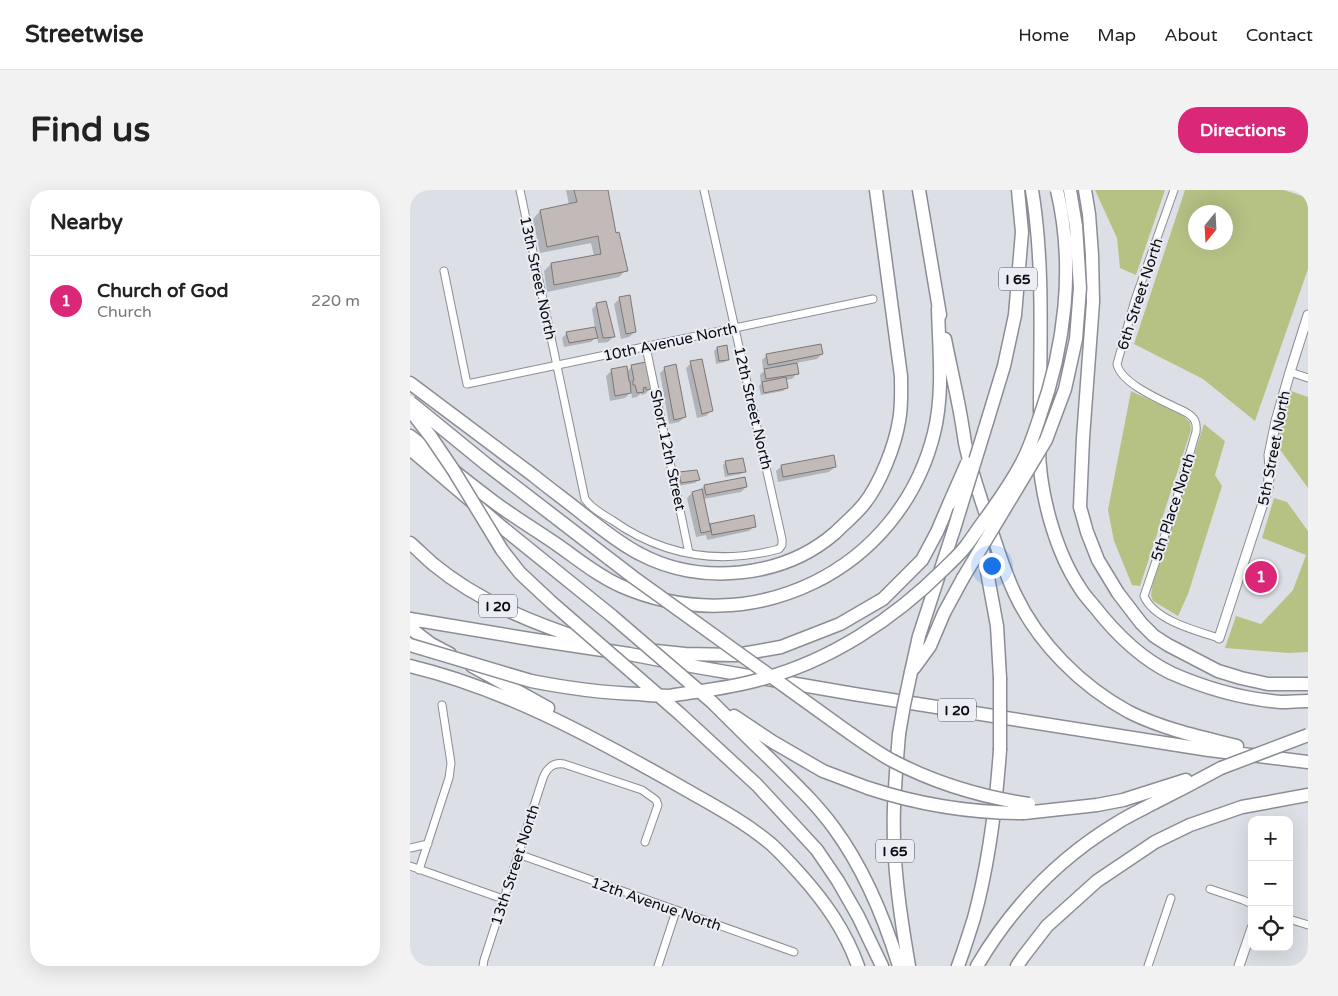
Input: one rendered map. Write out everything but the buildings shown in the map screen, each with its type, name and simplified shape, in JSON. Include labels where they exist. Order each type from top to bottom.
[{"type":"highway","points":[[410,383],[608,534],[640,554],[667,565],[708,574],[754,571],[797,557],[817,546],[850,519],[865,503],[876,487],[891,450],[899,421],[901,376],[876,190]]},
{"type":"highway","points":[[920,190],[938,308],[974,480],[1001,562],[1016,596],[1030,620],[1059,658],[1082,680],[1106,698],[1130,712],[1156,724],[1181,732],[1286,758]]},
{"type":"highway","name":"I 65","points":[[909,966],[902,924],[895,852],[894,808],[899,734],[919,636],[1004,366],[1015,315],[1022,232],[1018,190]]},
{"type":"highway","points":[[1032,190],[1041,284],[1040,476],[1052,527],[1065,560],[1076,581],[1117,634],[1141,654],[1170,672],[1199,683],[1251,698],[1282,702],[1308,701]]},
{"type":"highway","points":[[410,645],[549,685],[592,692],[669,696],[724,688],[759,680],[806,664],[872,628],[937,576],[966,546],[1009,485],[1023,461],[1051,383],[1062,331],[1067,256],[1056,190]]},
{"type":"highway","points":[[912,672],[930,646],[944,613],[963,578],[1046,440],[1065,389],[1076,339],[1080,288],[1076,226],[1070,190]]},
{"type":"highway","points":[[1085,190],[1092,254],[1093,302],[1080,507],[1098,560],[1140,623],[1154,636],[1168,645],[1218,671],[1241,678],[1268,684],[1308,684]]},
{"type":"highway","points":[[410,436],[490,499],[599,574],[621,586],[659,599],[704,606],[724,606],[772,599],[815,583],[858,556],[892,520],[906,501],[927,456],[938,411],[940,377],[938,308]]},
{"type":"highway","points":[[410,402],[486,464],[633,577],[876,752],[941,782],[1014,802],[1068,809]]},
{"type":"highway","points":[[410,410],[454,471],[502,550],[520,573],[680,714],[756,784],[816,850],[838,881],[858,916],[882,966]]},
{"type":"highway","points":[[599,644],[685,654],[736,655],[781,648],[840,624],[883,599],[922,560],[937,532],[986,422]]},
{"type":"highway","points":[[410,449],[503,528],[612,616],[712,702],[770,760],[795,782],[834,828],[851,854],[876,903],[899,966]]},
{"type":"highway","points":[[958,966],[974,917],[990,839],[997,794],[1000,750],[1000,678],[997,626],[981,537],[974,480]]},
{"type":"highway","name":"I 20","points":[[410,543],[433,564],[457,581],[503,608],[550,629],[629,654],[884,698],[1209,750],[1308,762]]},
{"type":"highway","points":[[410,618],[629,654]]},
{"type":"highway","points":[[410,628],[431,644],[572,722],[600,742]]},
{"type":"highway","points":[[410,666],[436,672],[488,690],[600,742],[726,812],[771,844],[819,896],[851,948],[858,966]]},
{"type":"highway","points":[[712,702],[773,742],[823,770],[894,796],[937,806],[981,812],[1024,813],[1068,809],[1123,800],[1221,768],[1308,735]]},
{"type":"highway","points":[[977,966],[1015,910],[1052,872],[1088,842],[1117,823],[1221,768]]},
{"type":"highway","points":[[1017,966],[1048,926],[1096,881],[1155,842],[1190,826],[1242,807],[1308,795]]},
{"type":"street","name":"13th Street North","points":[[520,190],[585,499],[593,507],[640,538],[660,546],[689,553],[722,557],[752,554],[779,548],[782,545],[782,539]]},
{"type":"street","name":"12th Street North","points":[[704,190],[782,539]]},
{"type":"street","name":"6th Street North","points":[[1174,190],[1135,300],[1117,364],[1121,375],[1136,387],[1193,417]]},
{"type":"street","name":"10th Avenue North","points":[[444,271],[467,384],[874,299]]},
{"type":"street","name":"5th Street North","points":[[1219,638],[1268,488],[1269,455],[1276,422],[1308,315]]},
{"type":"street","name":"Short 12th Street","points":[[646,347],[689,553]]},
{"type":"street","points":[[1290,372],[1308,378]]},
{"type":"street","name":"5th Place North","points":[[1193,417],[1196,422],[1196,432],[1144,596],[1147,602],[1164,616],[1185,628],[1219,638]]},
{"type":"street","points":[[419,870],[449,778],[451,763],[442,705]]},
{"type":"street","name":"13th Street North","points":[[483,966],[503,899],[543,778],[548,769],[558,763],[564,764],[642,790],[658,802],[646,842]]},
{"type":"street","points":[[410,848],[428,844]]},
{"type":"street","name":"12th Avenue North","points":[[518,854],[794,952]]},
{"type":"street","points":[[410,866],[503,899]]},
{"type":"street","points":[[1210,889],[1248,902]]},
{"type":"street","points":[[1148,966],[1171,898]]},
{"type":"street","points":[[658,966],[676,911]]},
{"type":"street","points":[[1293,919],[1308,925]]},
{"type":"street","points":[[1239,966],[1248,940]]},
{"type":"green space","points":[[1095,190],[1165,190],[1136,275],[1120,268],[1117,238]]},
{"type":"green space","points":[[1185,190],[1284,190],[1308,198],[1308,269],[1255,421],[1203,379],[1134,344]]},
{"type":"green space","points":[[1131,391],[1183,416],[1190,422],[1191,430],[1140,586],[1132,585],[1114,541],[1108,510]]},
{"type":"green space","points":[[1291,391],[1308,397],[1308,488],[1276,444]]},
{"type":"green space","points":[[1204,424],[1225,441],[1215,475],[1222,486],[1188,594],[1178,616],[1153,601],[1151,596],[1152,587]]},
{"type":"green space","points":[[1274,498],[1287,502],[1308,531],[1308,652],[1288,653],[1225,648],[1236,616],[1261,624],[1293,590],[1306,555],[1262,538]]},
{"type":"place","name":"Church of God","points":[[1261,577]]}]
